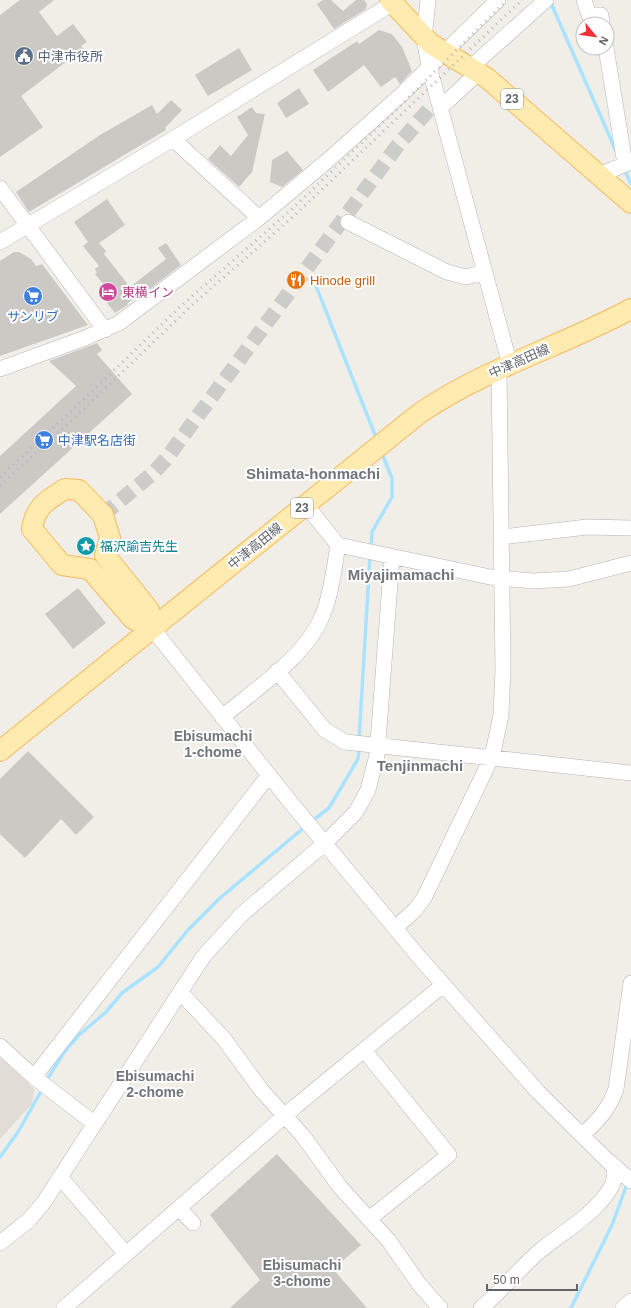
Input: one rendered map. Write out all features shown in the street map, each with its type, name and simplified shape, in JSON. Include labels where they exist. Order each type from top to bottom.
[{"type":"main road","name":"23","points":[[392,2],[424,38],[444,52],[475,69],[631,203]]},
{"type":"main road","name":"中津高田線","points":[[0,751],[394,433],[442,398],[631,309]]},
{"type":"main road","points":[[64,489],[79,490],[103,515],[110,538],[105,555],[149,610],[152,628],[133,619],[90,568],[62,565],[32,529],[34,516],[48,500],[64,489]]},
{"type":"street","points":[[395,928],[415,910],[424,898],[490,759],[500,725],[502,697],[501,537],[505,368],[485,272],[429,66],[424,38],[428,0]]},
{"type":"street","points":[[0,369],[119,324],[259,218],[339,151],[498,0]]},
{"type":"street","points":[[440,108],[475,69],[546,0]]},
{"type":"street","points":[[584,0],[589,15],[601,16]]},
{"type":"street","points":[[0,242],[173,139],[392,2]]},
{"type":"street","points":[[599,175],[628,163],[608,56]]},
{"type":"street","points":[[173,139],[259,218]]},
{"type":"street","points":[[0,188],[106,330]]},
{"type":"street","points":[[348,222],[447,272],[466,276],[485,272]]},
{"type":"street","points":[[306,504],[338,545],[502,579],[533,581],[569,579],[631,564]]},
{"type":"street","points":[[501,537],[587,527],[617,526],[631,528]]},
{"type":"street","points":[[222,717],[302,650],[319,624],[329,594],[338,545]]},
{"type":"street","points":[[0,1243],[29,1220],[44,1202],[203,957],[241,915],[324,844],[347,822],[361,804],[372,781],[378,747],[392,557]]},
{"type":"street","points":[[152,628],[324,844],[443,985],[538,1092],[631,1181]]},
{"type":"street","points":[[277,671],[320,725],[332,736],[345,742],[378,747],[631,773]]},
{"type":"street","points":[[36,1078],[269,775]]},
{"type":"street","points":[[582,1135],[603,1116],[611,1103],[616,1089],[631,983]]},
{"type":"street","points":[[64,1308],[285,1116],[443,985]]},
{"type":"street","points":[[180,992],[224,1039],[262,1091],[319,1155],[340,1187],[397,1251],[416,1280],[440,1308]]},
{"type":"street","points":[[0,1046],[36,1078],[95,1124]]},
{"type":"street","points":[[364,1050],[449,1155],[370,1219]]},
{"type":"street","points":[[481,1308],[532,1258],[581,1219],[604,1198],[612,1185],[615,1173],[613,1166],[608,1160]]},
{"type":"street","points":[[60,1177],[126,1254]]},
{"type":"street","points":[[179,1208],[194,1223]]},
{"type":"street","points":[[623,1308],[631,1301]]},
{"type":"shaded area","points":[[0,1057],[34,1089],[32,1104],[0,1139]]},
{"type":"building","points":[[20,0],[54,0],[39,12],[57,36],[73,24],[87,42],[81,46],[83,49],[21,96],[43,127],[0,157],[0,15]]},
{"type":"building","points":[[323,0],[331,0],[343,11],[356,0],[364,0],[367,4],[366,9],[334,29],[317,4]]},
{"type":"building","points":[[379,30],[392,34],[402,47],[412,71],[400,84],[395,77],[381,87],[364,65],[328,92],[313,70],[357,41],[359,44]]},
{"type":"building","points":[[239,48],[252,70],[208,96],[195,75]]},
{"type":"building","points":[[299,88],[309,104],[286,118],[277,103]]},
{"type":"building","points":[[171,100],[182,110],[165,128],[166,130],[29,212],[16,192],[100,135],[152,105],[157,114]]},
{"type":"building","points":[[252,107],[256,113],[265,114],[252,172],[239,187],[208,159],[220,145],[231,156],[248,135],[237,117]]},
{"type":"building","points":[[287,151],[303,170],[282,187],[270,182],[272,160]]},
{"type":"building","points":[[107,199],[125,225],[99,243],[106,251],[104,254],[130,287],[166,259],[158,248],[166,243],[181,265],[147,291],[145,289],[127,304],[128,305],[115,313],[107,303],[114,297],[95,274],[97,273],[95,269],[99,266],[83,246],[88,242],[74,222]]},
{"type":"building","name":"サンリブ","points":[[14,252],[19,252],[31,259],[36,266],[42,264],[88,325],[0,356],[0,261]]},
{"type":"building","points":[[97,343],[102,350],[97,354],[132,394],[0,514],[0,456],[76,386],[49,361]]},
{"type":"building","points":[[78,588],[106,623],[73,649],[45,614]]},
{"type":"building","points":[[28,751],[94,817],[76,835],[61,819],[25,858],[0,834],[0,779]]},
{"type":"building","points":[[277,1154],[361,1245],[333,1269],[367,1308],[230,1308],[260,1280],[210,1215]]},
{"type":"waterway","points":[[550,1],[616,151]]},
{"type":"waterway","points":[[624,169],[631,184]]},
{"type":"waterway","points":[[316,286],[375,435]]},
{"type":"waterway","points":[[371,548],[372,532],[392,497],[392,478],[383,456]]},
{"type":"waterway","points":[[359,740],[370,556]]},
{"type":"waterway","points":[[312,821],[329,808],[358,759],[359,748]]},
{"type":"waterway","points":[[46,1081],[65,1051],[79,1035],[106,1012],[122,993],[158,967],[188,930],[220,898],[306,826]]},
{"type":"waterway","points":[[0,1157],[18,1132],[43,1088]]},
{"type":"waterway","points":[[571,1308],[612,1225],[627,1184]]},
{"type":"tunnel","points":[[103,515],[152,474],[166,459],[398,145],[431,107]]},
{"type":"railway","points":[[0,477],[181,306],[292,209],[394,112],[507,0]]},
{"type":"railway","points":[[0,486],[87,406],[191,306],[295,215],[522,0]]},
{"type":"place","name":"中津市役所","points":[[24,56]]},
{"type":"place","name":"Hinode grill","points":[[296,280]]},
{"type":"place","name":"東横イン","points":[[108,292]]},
{"type":"place","name":"サンリブ","points":[[33,296]]},
{"type":"place","name":"中津駅名店街","points":[[44,440]]},
{"type":"place","name":"福沢諭吉先生","points":[[86,546]]},
{"type":"district","name":"Shimata-honmachi","points":[[313,473]]},
{"type":"district","name":"Miyajimamachi","points":[[401,574]]},
{"type":"district","name":"Ebisumachi 1-chome","points":[[213,744]]},
{"type":"district","name":"Tenjinmachi","points":[[420,765]]},
{"type":"district","name":"Ebisumachi 2-chome","points":[[155,1084]]},
{"type":"district","name":"Ebisumachi 3-chome","points":[[302,1274]]}]
